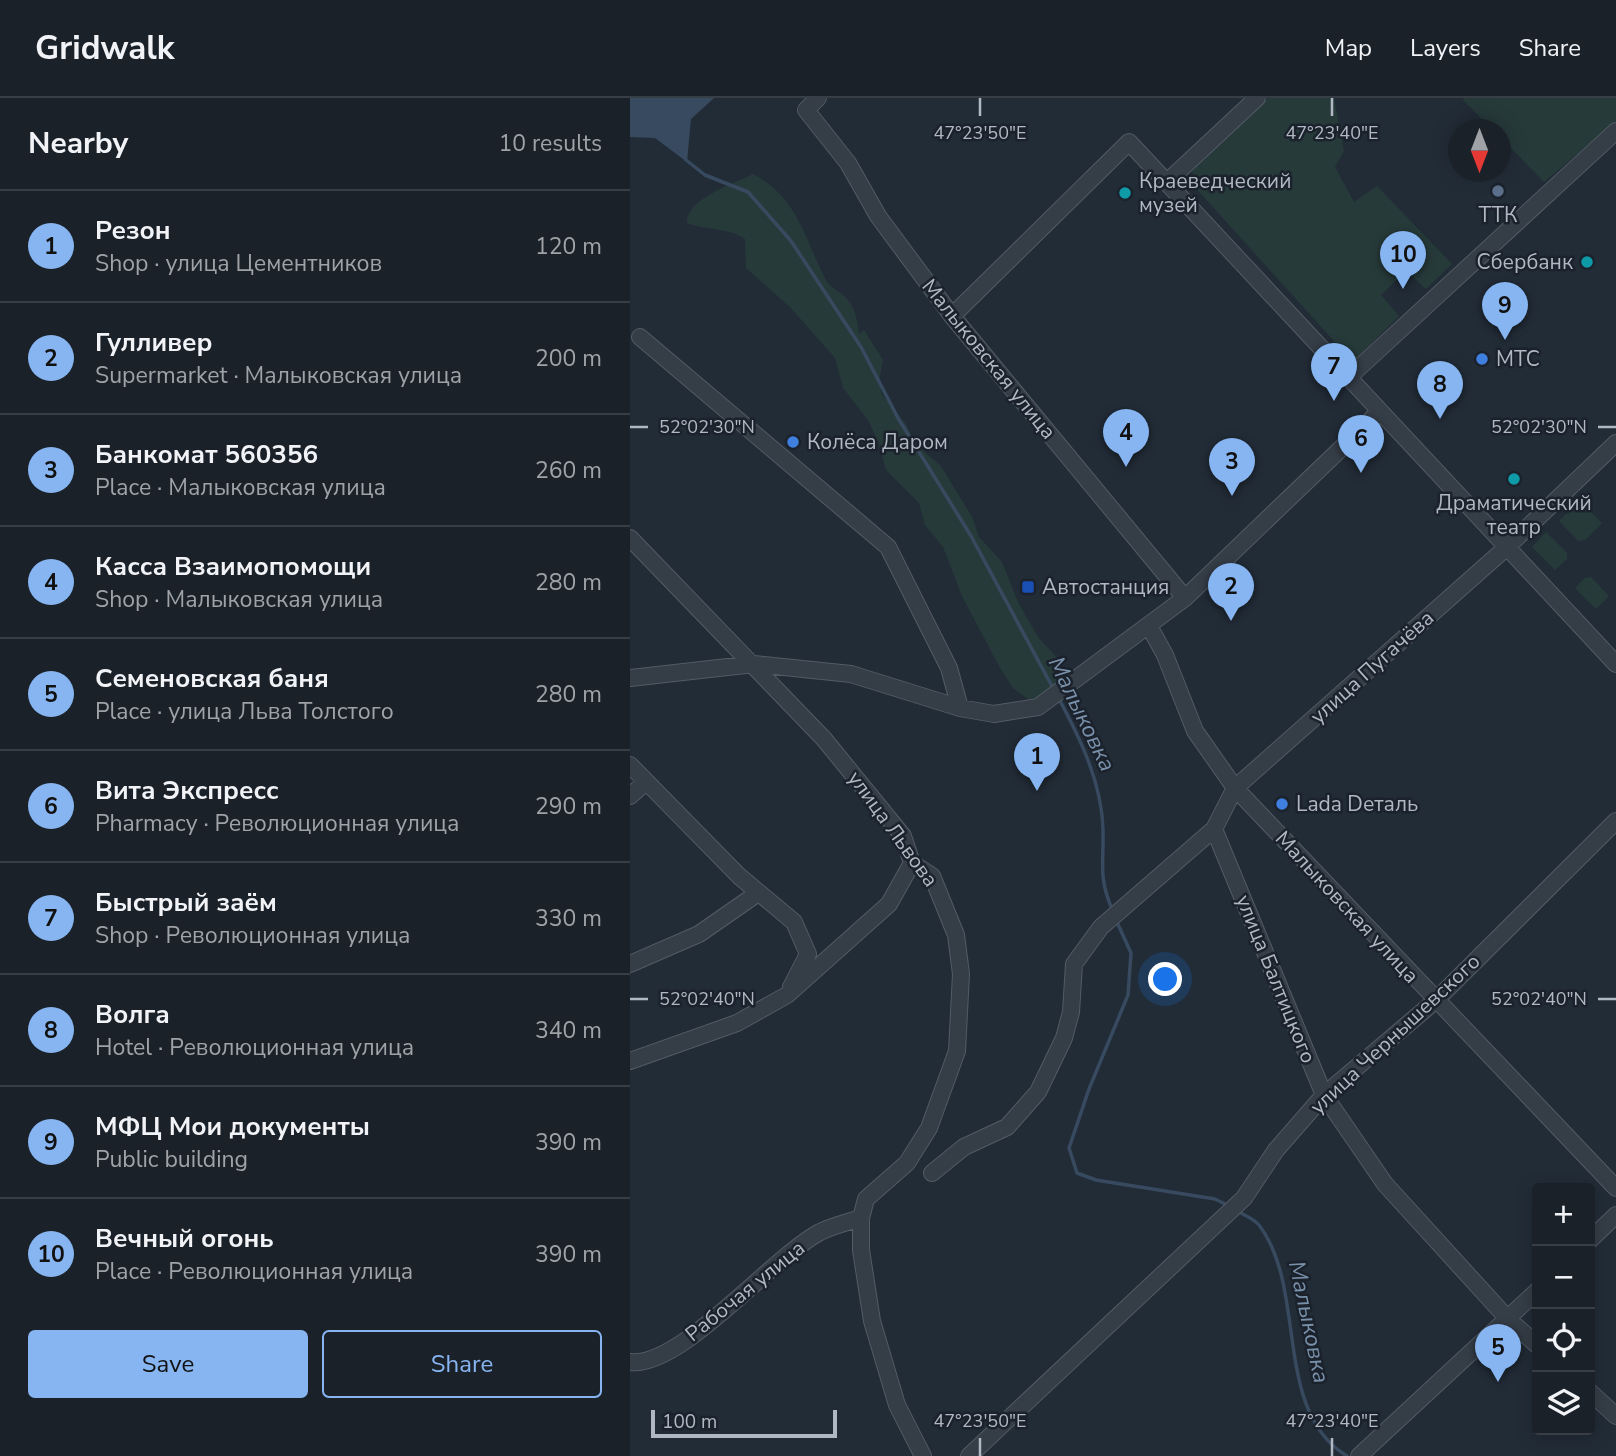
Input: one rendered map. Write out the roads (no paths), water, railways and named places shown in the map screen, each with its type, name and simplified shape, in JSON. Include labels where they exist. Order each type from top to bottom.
[{"type":"street","name":"Малыковская улица","points":[[818,98],[806,110],[848,163],[878,216],[952,316],[1185,598]]},
{"type":"street","points":[[1167,182],[1257,98]]},
{"type":"street","points":[[1350,376],[1616,131]]},
{"type":"street","points":[[952,316],[1129,142],[1616,664]]},
{"type":"street","points":[[640,337],[888,547],[949,668],[960,708]]},
{"type":"street","points":[[630,678],[754,664],[851,674],[960,708],[994,714],[1038,706],[1185,598],[1379,412]]},
{"type":"street","name":"улица Пугачёва","points":[[932,1173],[964,1147],[1007,1127],[1038,1092],[1068,1025],[1074,964],[1101,927],[1214,829],[1235,788],[1507,547],[1616,443]]},
{"type":"street","name":"улица Львова","points":[[630,538],[824,739],[903,836],[912,863],[932,876],[956,935],[961,974],[957,1051],[929,1128],[907,1163],[866,1199],[861,1218]]},
{"type":"street","name":"Малыковская улица","points":[[1149,626],[1165,655],[1195,731],[1235,788],[1616,1188]]},
{"type":"street","points":[[630,765],[758,893],[794,922],[808,954],[787,995]]},
{"type":"street","points":[[630,796],[646,782]]},
{"type":"street","name":"улица Чернышевского","points":[[968,1456],[1244,1198],[1276,1150],[1324,1095],[1435,1001],[1616,821]]},
{"type":"street","name":"улица Балтицкого","points":[[1214,829],[1324,1095],[1385,1184],[1508,1319],[1532,1341]]},
{"type":"street","points":[[630,1061],[737,1023],[787,995],[889,904],[912,863]]},
{"type":"street","points":[[630,964],[699,934],[758,893]]},
{"type":"street","points":[[1595,1235],[1616,1215]]},
{"type":"street","points":[[861,1218],[861,1250],[872,1321],[897,1405],[923,1456]]},
{"type":"street","name":"Рабочая улица","points":[[630,1362],[644,1363],[692,1336],[820,1232],[861,1218]]},
{"type":"street","points":[[1360,1456],[1532,1296]]},
{"type":"street","points":[[1595,1397],[1616,1416]]},
{"type":"water","points":[[630,98],[714,98],[691,119],[687,162],[655,138],[630,137]]},
{"type":"waterway","name":"Малыковка","points":[[686,160],[705,175],[748,192],[791,241],[861,347],[898,418],[971,536],[1054,690]]},
{"type":"waterway","name":"Малыковка","points":[[1058,697],[1082,745],[1099,795],[1103,830],[1103,878],[1112,909]]},
{"type":"waterway","name":"Малыковка","points":[[1116,920],[1131,953],[1128,995],[1089,1089],[1069,1148],[1077,1173],[1096,1180],[1215,1199],[1227,1205]]},
{"type":"waterway","name":"Малыковка","points":[[1237,1211],[1259,1225],[1274,1251],[1283,1282],[1299,1380],[1308,1410],[1324,1436],[1347,1456]]},
{"type":"place","name":"ТТК","points":[[1498,191]]},
{"type":"place","name":"Краеведческий музей","points":[[1125,193]]},
{"type":"place","name":"Сбербанк","points":[[1587,262]]},
{"type":"place","name":"Вечный огонь","points":[[1403,289]]},
{"type":"place","name":"МФЦ Мои документы","points":[[1505,340]]},
{"type":"place","name":"МТС","points":[[1482,359]]},
{"type":"place","name":"Быстрый заём","points":[[1334,401]]},
{"type":"place","name":"Волга","points":[[1440,419]]},
{"type":"place","name":"Колёса Даром","points":[[793,442]]},
{"type":"place","name":"Касса Взаимопомощи","points":[[1126,467]]},
{"type":"place","name":"Вита Экспресс","points":[[1361,473]]},
{"type":"place","name":"Драматический театр","points":[[1514,479]]},
{"type":"place","name":"Банкомат 560356","points":[[1232,496]]},
{"type":"place","name":"Автостанция","points":[[1028,587]]},
{"type":"place","name":"Гулливер","points":[[1231,621]]},
{"type":"place","name":"Резон","points":[[1037,791]]},
{"type":"place","name":"Lada Dеталь","points":[[1282,804]]},
{"type":"place","name":"Семеновская баня","points":[[1498,1382]]}]
